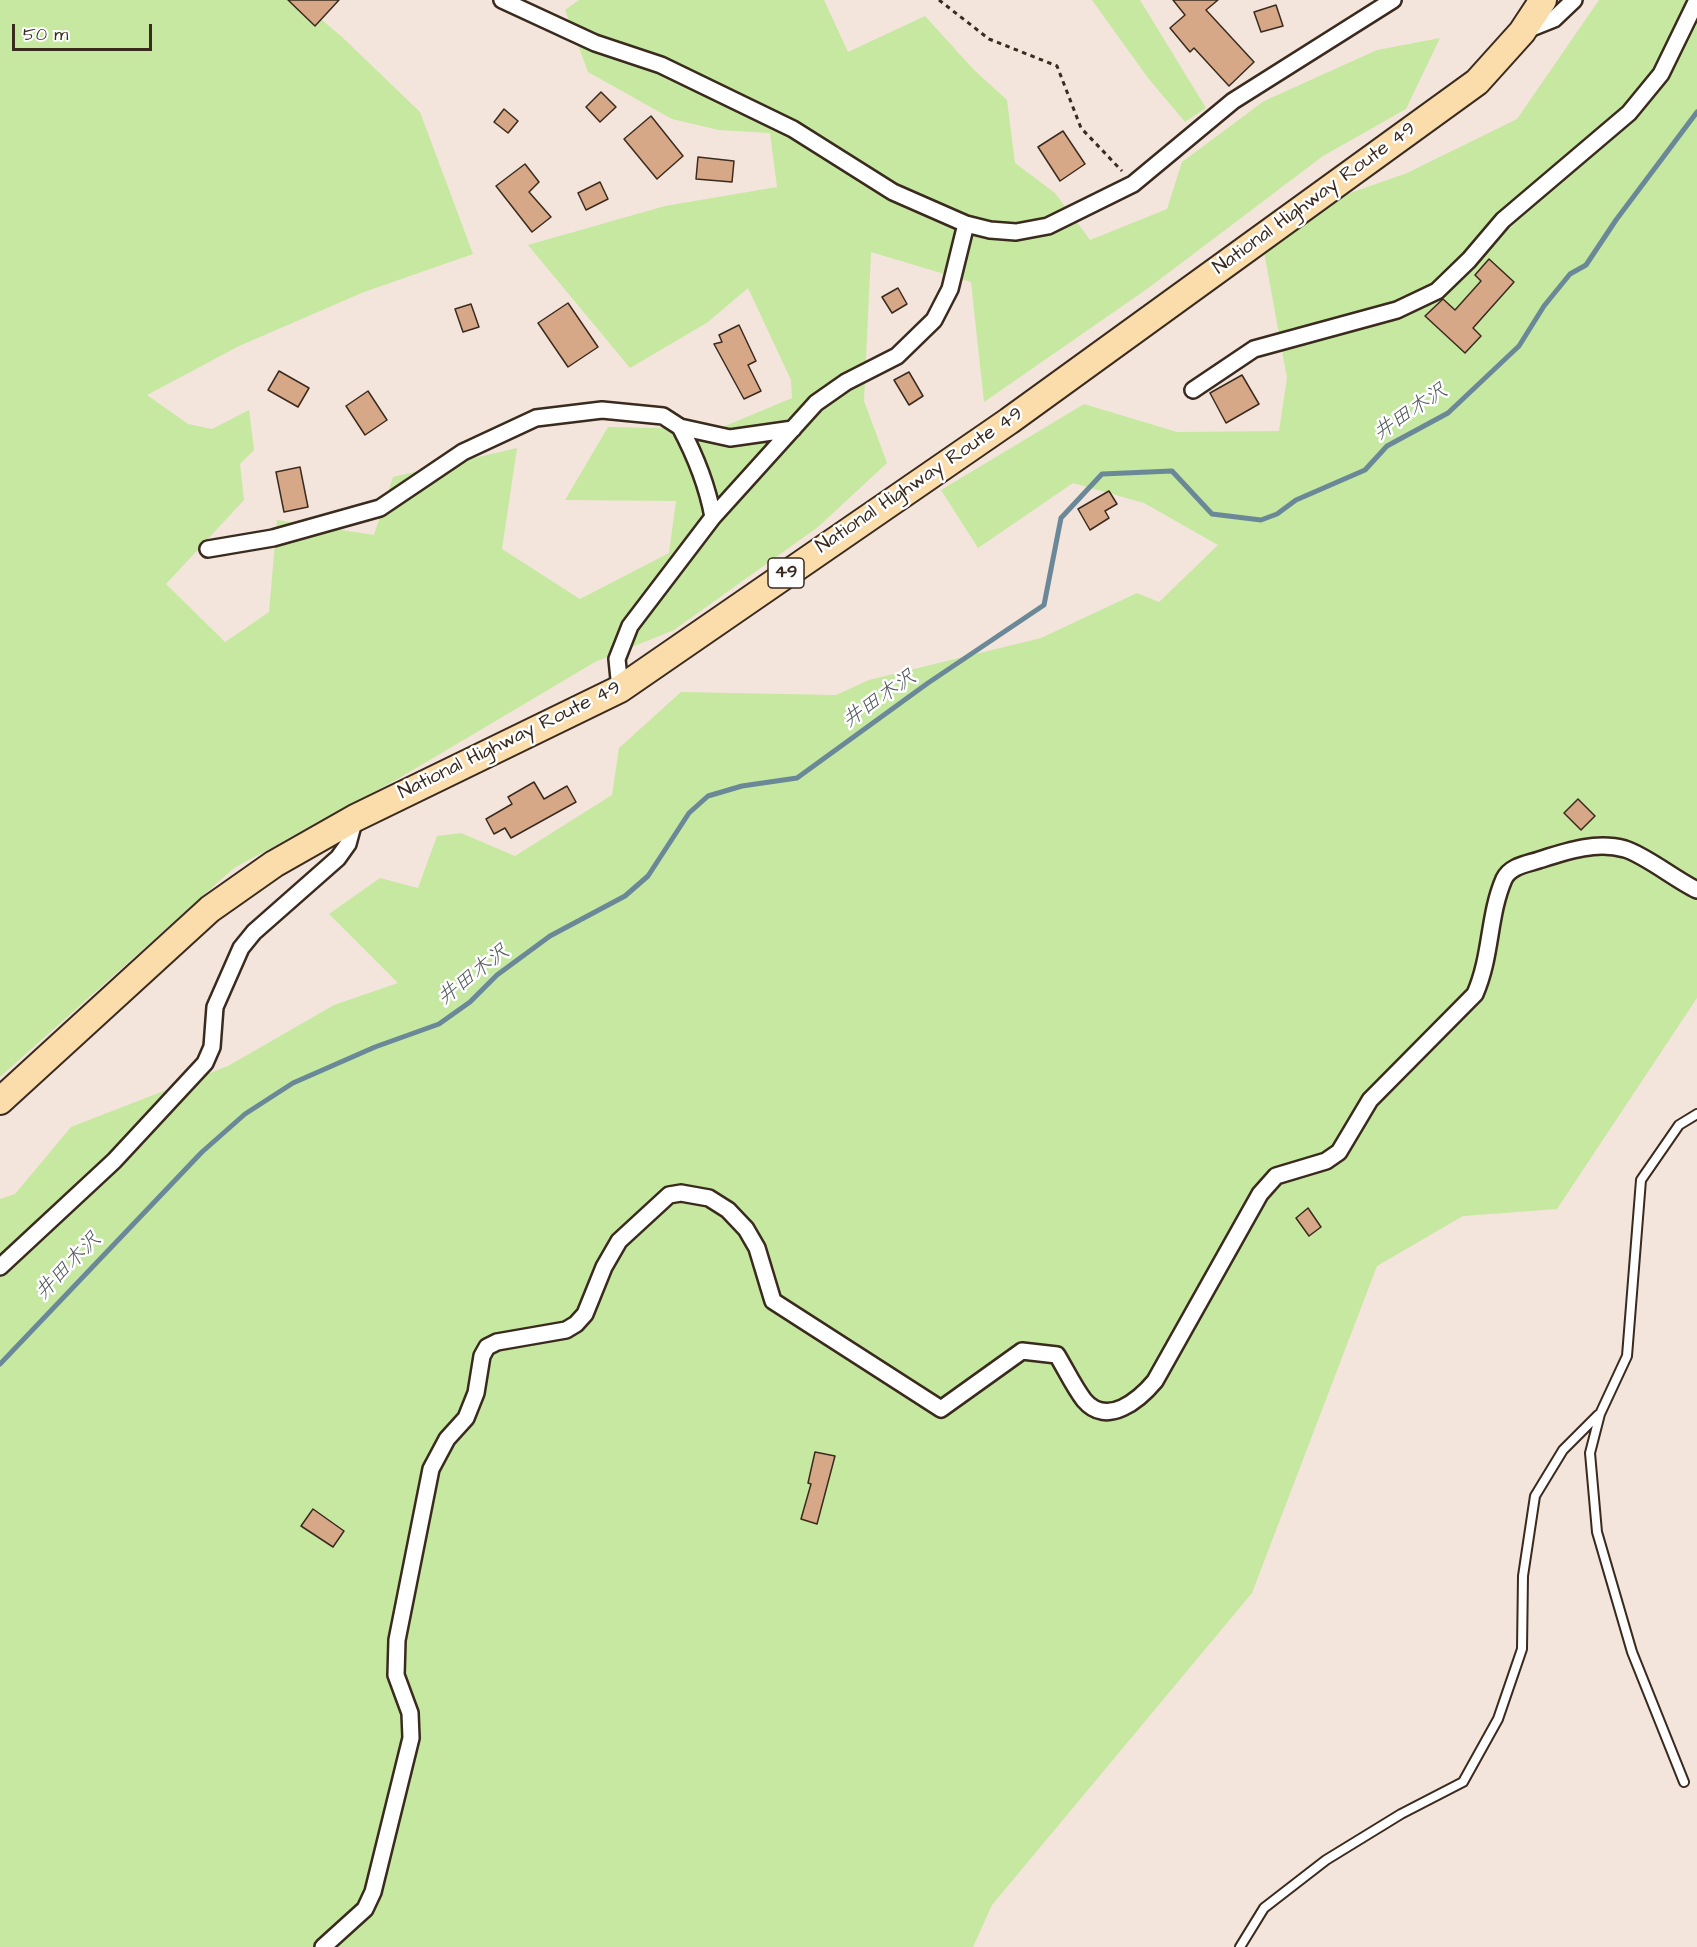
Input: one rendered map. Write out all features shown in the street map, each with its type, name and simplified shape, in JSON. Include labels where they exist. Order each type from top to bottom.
[{"type":"highway","name":"National Highway Route 49","points":[[0,1101],[210,909],[274,864],[356,818],[620,689],[1009,421],[1477,82],[1522,32],[1543,0]]},
{"type":"street","points":[[502,0],[595,43],[661,65],[794,129],[893,192],[966,224],[990,230],[1016,232],[1048,226],[1133,184],[1233,101],[1367,7],[1393,0]]},
{"type":"street","points":[[1522,32],[1554,19],[1574,0]]},
{"type":"street","points":[[1193,390],[1254,349],[1397,310],[1437,291],[1469,261],[1503,220],[1629,113],[1661,74],[1697,0]]},
{"type":"street","points":[[620,689],[617,659],[630,626],[713,518],[816,403],[846,382],[897,356],[934,320],[950,289],[966,224]]},
{"type":"street","points":[[208,549],[273,538],[380,508],[409,491],[463,452],[536,418],[602,410],[663,416],[680,427],[730,438],[793,429]]},
{"type":"street","points":[[680,427],[700,465],[709,491],[713,518]]},
{"type":"street","points":[[0,1267],[114,1161],[205,1063],[212,1047],[215,1007],[241,948],[254,932],[338,858],[348,844],[356,818]]},
{"type":"street","points":[[322,1947],[365,1909],[373,1892],[411,1738],[410,1713],[396,1675],[397,1640],[431,1469],[447,1439],[466,1418],[476,1394],[482,1356],[487,1347],[497,1342],[566,1330],[576,1324],[585,1314],[604,1267],[619,1241],[669,1195],[681,1193],[709,1198],[728,1209],[746,1229],[757,1248],[773,1301],[941,1409],[1022,1351],[1038,1351],[1057,1355],[1086,1402],[1100,1410],[1123,1409],[1139,1401],[1155,1381],[1260,1194],[1276,1176],[1326,1161],[1339,1152],[1370,1100],[1475,994],[1485,972],[1497,899],[1506,875],[1515,868],[1565,852],[1598,846],[1626,849],[1697,890]]},
{"type":"lane","points":[[1684,1782],[1632,1652],[1597,1532],[1590,1453],[1599,1414],[1627,1356],[1641,1180],[1679,1125],[1697,1114]]},
{"type":"lane","points":[[1240,1947],[1264,1908],[1326,1860],[1401,1814],[1463,1782],[1498,1719],[1522,1649],[1523,1576],[1535,1496],[1563,1450],[1599,1414]]},
{"type":"path","points":[[939,0],[989,39],[1057,66],[1081,128],[1133,184]]},
{"type":"green space","points":[[0,0],[298,0],[341,36],[420,112],[473,254],[364,292],[239,346],[147,395],[188,424],[212,429],[249,410],[254,450],[240,464],[244,500],[166,584],[225,642],[269,612],[277,520],[374,535],[393,477],[517,448],[502,549],[580,599],[669,553],[676,501],[565,500],[608,427],[718,429],[792,398],[791,380],[748,288],[708,322],[630,368],[528,245],[665,206],[777,187],[770,133],[719,130],[672,119],[588,72],[565,10],[579,0],[824,0],[848,52],[925,16],[974,70],[1007,100],[1015,163],[1055,193],[1090,240],[1167,209],[1182,162],[1264,101],[1377,50],[1440,38],[1406,109],[1323,156],[1147,289],[984,402],[971,282],[871,252],[864,401],[887,463],[818,527],[674,630],[595,662],[396,780],[234,868],[0,1077]]},
{"type":"green space","points":[[1092,0],[1140,0],[1206,108],[1185,122],[1148,78]]},
{"type":"green space","points":[[1599,0],[1697,0],[1697,998],[1557,1209],[1463,1216],[1377,1266],[1252,1593],[992,1905],[973,1947],[0,1947],[0,1199],[15,1194],[71,1127],[228,1066],[334,1005],[398,983],[329,914],[380,878],[418,888],[437,836],[461,833],[515,856],[612,795],[619,748],[681,692],[836,695],[869,680],[1041,638],[1137,593],[1159,602],[1218,545],[1144,503],[1073,483],[978,548],[941,490],[1084,404],[1177,432],[1279,431],[1287,378],[1263,246],[1319,204],[1407,173],[1517,119]]},
{"type":"building","points":[[288,0],[339,0],[315,26]]},
{"type":"building","points":[[1173,0],[1218,0],[1206,10],[1254,62],[1229,86],[1194,48],[1190,52],[1170,28],[1185,15]]},
{"type":"building","points":[[1276,5],[1283,26],[1261,32],[1254,12]]},
{"type":"building","points":[[601,92],[616,107],[600,122],[586,107]]},
{"type":"building","points":[[504,109],[518,121],[508,133],[494,122]]},
{"type":"building","points":[[651,116],[683,156],[657,179],[624,139]]},
{"type":"building","points":[[1063,131],[1085,164],[1060,181],[1038,147]]},
{"type":"building","points":[[698,157],[734,161],[732,182],[696,179]]},
{"type":"building","points":[[525,164],[539,182],[529,192],[551,217],[532,232],[496,186]]},
{"type":"building","points":[[600,182],[608,199],[586,210],[578,193]]},
{"type":"building","points":[[1489,259],[1514,282],[1473,328],[1481,336],[1465,353],[1425,316],[1443,299],[1455,310],[1481,281],[1475,275]]},
{"type":"building","points":[[898,288],[907,304],[892,313],[882,297]]},
{"type":"building","points":[[568,303],[598,347],[568,367],[538,323]]},
{"type":"building","points":[[471,304],[479,327],[463,332],[455,309]]},
{"type":"building","points":[[739,325],[756,361],[748,365],[761,391],[744,399],[714,344],[722,342],[719,335]]},
{"type":"building","points":[[279,371],[309,388],[298,407],[268,390]]},
{"type":"building","points":[[909,372],[923,396],[909,405],[894,380]]},
{"type":"building","points":[[1242,375],[1259,404],[1226,423],[1210,393]]},
{"type":"building","points":[[368,391],[387,420],[365,435],[346,406]]},
{"type":"building","points":[[300,467],[308,507],[284,512],[276,472]]},
{"type":"building","points":[[1109,491],[1117,504],[1105,511],[1109,518],[1090,530],[1078,509]]},
{"type":"building","points":[[534,782],[544,799],[567,786],[576,802],[511,838],[505,828],[494,834],[486,819],[512,804],[508,797]]},
{"type":"building","points":[[1578,799],[1595,816],[1581,830],[1564,813]]},
{"type":"building","points":[[1308,1208],[1321,1227],[1309,1236],[1296,1218]]},
{"type":"building","points":[[815,1452],[835,1456],[817,1524],[801,1519],[811,1484],[808,1483]]},
{"type":"building","points":[[313,1509],[344,1531],[333,1547],[301,1526]]},
{"type":"waterway","name":"井田木沢","points":[[0,1364],[202,1152],[245,1114],[293,1083],[375,1047],[439,1024],[470,1002],[497,975],[550,936],[625,896],[648,876],[689,813],[708,796],[742,786],[797,778],[928,683],[1044,605],[1061,518],[1102,474],[1172,471],[1212,514],[1261,520],[1277,514],[1296,500],[1365,470],[1387,446],[1448,413],[1519,346],[1544,306],[1570,274],[1586,265],[1616,220],[1697,112]]}]
